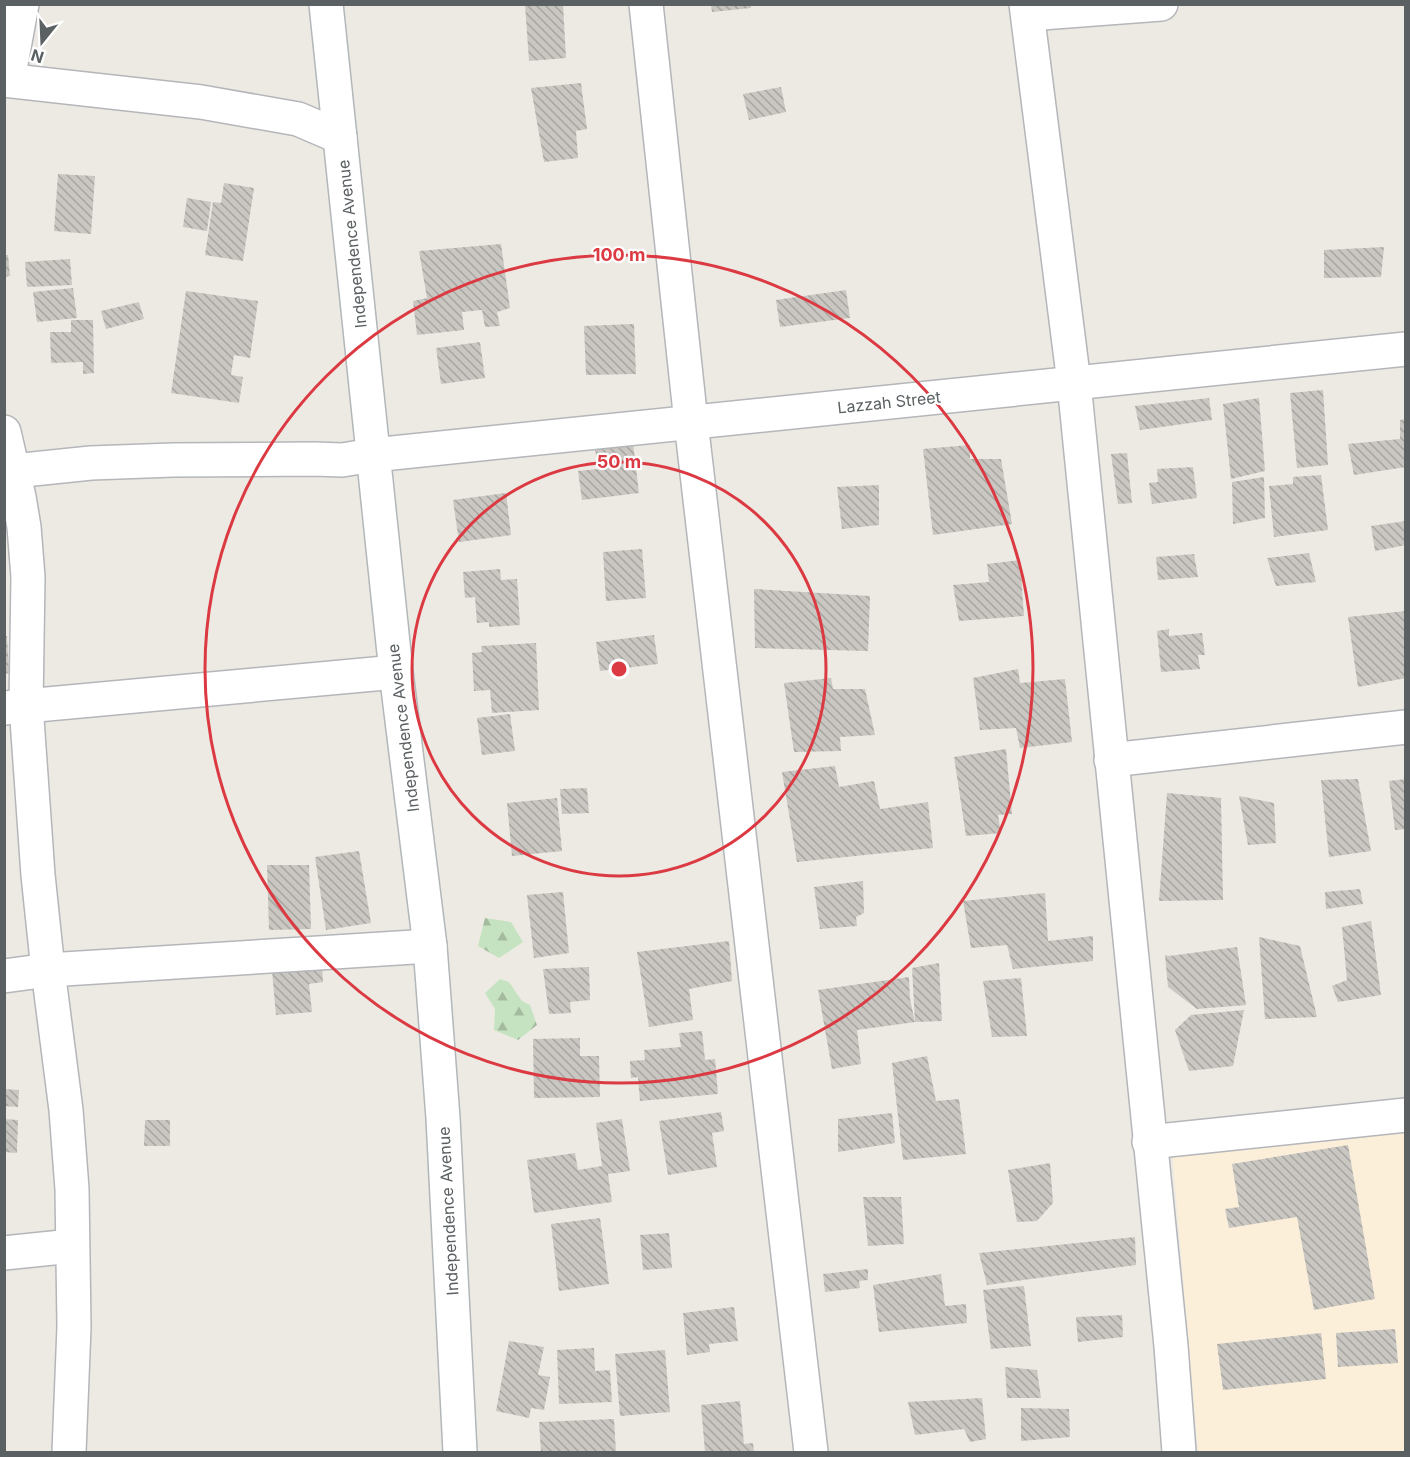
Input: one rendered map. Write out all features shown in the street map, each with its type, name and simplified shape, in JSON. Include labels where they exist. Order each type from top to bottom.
[{"type":"street","points":[[22,4],[6,80],[212,104],[298,119],[340,137]]},
{"type":"street","name":"Independence Avenue","points":[[326,4],[396,672],[430,946],[443,1118],[460,1452]]},
{"type":"street","points":[[646,4],[691,422],[811,1452]]},
{"type":"street","points":[[1161,4],[1027,9],[1074,383],[1171,1346],[1179,1452]]},
{"type":"street","name":"Lazzah Street","points":[[9,472],[91,463],[184,460],[342,460],[1406,349]]},
{"type":"street","points":[[4,432],[9,472],[22,517],[28,577],[15,706],[66,1110],[72,1189],[74,1327],[69,1452]]},
{"type":"street","points":[[15,706],[396,672]]},
{"type":"street","points":[[1111,760],[1406,727]]},
{"type":"street","points":[[4,976],[48,970],[430,946]]},
{"type":"street","points":[[1149,1142],[1406,1115]]},
{"type":"street","points":[[4,1252],[72,1246]]},
{"type":"shaded area","points":[[1405,1115],[1405,1452],[1198,1452],[1171,1139]]},
{"type":"green space","points":[[485,918],[511,922],[523,942],[499,958],[478,946]]},
{"type":"green space","points":[[500,979],[509,982],[522,1001],[530,1005],[537,1025],[518,1040],[494,1030],[495,1009],[485,993]]},
{"type":"building","points":[[525,4],[563,4],[566,58],[529,61]]},
{"type":"building","points":[[711,5],[751,5],[751,8],[712,12]]},
{"type":"building","points":[[581,83],[587,129],[576,131],[578,158],[544,162],[531,88]]},
{"type":"building","points":[[781,87],[786,112],[749,120],[743,94]]},
{"type":"building","points":[[58,174],[95,176],[91,234],[54,231]]},
{"type":"building","points":[[224,183],[254,188],[243,261],[205,255],[213,202],[221,203]]},
{"type":"building","points":[[187,198],[211,202],[207,231],[183,227]]},
{"type":"building","points":[[501,244],[510,308],[497,312],[500,326],[485,327],[482,310],[462,312],[464,330],[417,335],[413,301],[427,298],[419,251]]},
{"type":"building","points":[[1384,247],[1381,277],[1324,278],[1324,250]]},
{"type":"building","points":[[5,255],[8,255],[10,276],[5,277]]},
{"type":"building","points":[[70,259],[72,285],[27,287],[25,262]]},
{"type":"building","points":[[73,288],[77,318],[37,322],[33,292]]},
{"type":"building","points":[[846,290],[850,318],[780,327],[776,300]]},
{"type":"building","points":[[186,291],[258,301],[250,358],[234,355],[231,375],[243,377],[239,403],[171,393]]},
{"type":"building","points":[[139,302],[144,319],[106,329],[101,311]]},
{"type":"building","points":[[71,320],[93,320],[94,373],[83,374],[83,362],[51,363],[50,332],[71,332]]},
{"type":"building","points":[[634,324],[636,374],[586,375],[584,326]]},
{"type":"building","points":[[480,342],[485,378],[441,384],[436,348]]},
{"type":"building","points":[[1323,390],[1328,465],[1297,468],[1290,393]]},
{"type":"building","points":[[1209,398],[1212,420],[1140,430],[1135,406]]},
{"type":"building","points":[[1259,398],[1265,471],[1231,479],[1223,404]]},
{"type":"building","points":[[1406,419],[1406,467],[1354,475],[1348,444],[1400,439],[1400,420]]},
{"type":"building","points":[[633,443],[639,493],[582,500],[578,471],[598,469],[595,448]]},
{"type":"building","points":[[970,445],[970,459],[1001,459],[1012,524],[933,535],[923,449]]},
{"type":"building","points":[[1127,453],[1132,503],[1118,504],[1111,454]]},
{"type":"building","points":[[1193,467],[1197,498],[1152,504],[1149,483],[1158,482],[1157,469]]},
{"type":"building","points":[[1321,475],[1328,530],[1274,537],[1269,486],[1293,484],[1293,477]]},
{"type":"building","points":[[1264,477],[1265,518],[1233,524],[1232,482]]},
{"type":"building","points":[[879,485],[879,525],[842,529],[837,487]]},
{"type":"building","points":[[506,493],[511,535],[459,542],[453,500]]},
{"type":"building","points":[[1406,521],[1406,545],[1375,551],[1371,526]]},
{"type":"building","points":[[642,549],[646,598],[606,601],[603,552]]},
{"type":"building","points":[[1309,553],[1316,582],[1276,586],[1267,558]]},
{"type":"building","points":[[1194,554],[1198,577],[1158,580],[1156,557]]},
{"type":"building","points":[[1020,560],[1024,616],[959,621],[953,585],[989,582],[987,564]]},
{"type":"building","points":[[500,569],[501,580],[517,579],[520,625],[489,627],[489,622],[477,623],[475,597],[465,598],[463,572]]},
{"type":"building","points":[[754,589],[870,596],[868,651],[755,648]]},
{"type":"building","points":[[1406,611],[1406,678],[1358,687],[1348,617]]},
{"type":"building","points":[[1169,629],[1169,636],[1202,633],[1205,655],[1198,655],[1200,669],[1161,672],[1157,631]]},
{"type":"building","points":[[654,635],[658,664],[600,671],[596,642]]},
{"type":"building","points":[[4,636],[7,636],[9,673],[4,674]]},
{"type":"building","points":[[536,643],[539,710],[492,713],[490,690],[474,691],[472,653],[482,652],[481,646]]},
{"type":"building","points":[[1018,669],[1020,683],[1065,679],[1072,742],[1020,748],[1016,728],[980,730],[973,678]]},
{"type":"building","points":[[831,678],[833,689],[865,689],[875,735],[840,737],[841,751],[794,752],[784,683]]},
{"type":"building","points":[[510,714],[515,751],[482,755],[477,718]]},
{"type":"building","points":[[1006,749],[1012,814],[998,815],[1001,833],[966,836],[954,757]]},
{"type":"building","points":[[835,766],[839,787],[874,781],[880,809],[928,802],[933,848],[797,862],[782,772]]},
{"type":"building","points":[[1358,779],[1371,851],[1329,857],[1321,780]]},
{"type":"building","points":[[1406,779],[1406,829],[1395,830],[1389,781]]},
{"type":"building","points":[[587,788],[589,813],[562,814],[560,789]]},
{"type":"building","points":[[1167,793],[1221,798],[1223,900],[1159,901]]},
{"type":"building","points":[[1239,796],[1274,803],[1276,843],[1248,845]]},
{"type":"building","points":[[557,798],[562,851],[512,856],[507,803]]},
{"type":"building","points":[[359,851],[371,923],[326,930],[315,857]]},
{"type":"building","points":[[267,865],[309,865],[311,929],[269,930]]},
{"type":"building","points":[[863,881],[864,913],[856,917],[857,926],[820,929],[814,887]]},
{"type":"building","points":[[1360,889],[1363,904],[1326,909],[1325,892]]},
{"type":"building","points":[[563,892],[569,953],[534,958],[527,895]]},
{"type":"building","points":[[1045,893],[1048,941],[1093,936],[1093,961],[1013,969],[1007,945],[971,948],[963,901]]},
{"type":"building","points":[[1371,921],[1381,995],[1338,1002],[1332,986],[1347,980],[1342,927]]},
{"type":"building","points":[[1259,937],[1300,946],[1317,1017],[1265,1019]]},
{"type":"building","points":[[729,941],[732,981],[689,989],[693,1020],[649,1027],[637,952]]},
{"type":"building","points":[[1237,947],[1246,1005],[1197,1009],[1168,987],[1165,955]]},
{"type":"building","points":[[939,963],[942,1021],[915,1022],[912,968]]},
{"type":"building","points":[[322,967],[323,982],[309,984],[312,1012],[276,1015],[272,971]]},
{"type":"building","points":[[589,967],[590,1000],[570,1002],[571,1013],[549,1014],[543,969]]},
{"type":"building","points":[[909,977],[910,999],[915,1022],[857,1030],[861,1064],[832,1069],[818,990]]},
{"type":"building","points":[[1021,978],[1027,1036],[992,1037],[983,981]]},
{"type":"building","points":[[1244,1010],[1233,1066],[1189,1071],[1175,1030],[1191,1015]]},
{"type":"building","points":[[702,1031],[705,1060],[715,1059],[718,1094],[640,1101],[638,1077],[631,1078],[630,1061],[645,1060],[644,1050],[681,1047],[679,1033]]},
{"type":"building","points":[[580,1038],[580,1056],[599,1056],[600,1097],[534,1098],[533,1039]]},
{"type":"building","points":[[927,1056],[936,1101],[959,1099],[966,1154],[903,1160],[892,1063]]},
{"type":"building","points":[[4,1089],[19,1090],[18,1107],[4,1106]]},
{"type":"building","points":[[721,1112],[724,1131],[712,1133],[717,1167],[668,1175],[659,1121]]},
{"type":"building","points":[[892,1113],[895,1143],[838,1152],[838,1119]]},
{"type":"building","points":[[4,1119],[18,1120],[17,1153],[4,1152]]},
{"type":"building","points":[[622,1119],[630,1171],[608,1174],[612,1202],[534,1213],[527,1160],[575,1153],[578,1170],[602,1166],[596,1123]]},
{"type":"building","points":[[145,1120],[170,1120],[170,1146],[144,1146]]},
{"type":"building","points":[[1348,1145],[1375,1299],[1314,1310],[1297,1217],[1229,1228],[1225,1209],[1239,1207],[1232,1164]]},
{"type":"building","points":[[1050,1163],[1053,1203],[1037,1221],[1017,1222],[1008,1170]]},
{"type":"building","points":[[863,1197],[901,1197],[904,1244],[868,1246]]},
{"type":"building","points":[[600,1218],[609,1284],[559,1291],[551,1224]]},
{"type":"building","points":[[669,1233],[672,1268],[643,1270],[640,1235]]},
{"type":"building","points":[[1135,1237],[1136,1265],[987,1285],[979,1253]]},
{"type":"building","points":[[868,1269],[868,1280],[859,1281],[860,1288],[825,1292],[823,1274]]},
{"type":"building","points":[[941,1274],[945,1306],[966,1304],[967,1323],[879,1332],[873,1285]]},
{"type":"building","points":[[1024,1286],[1031,1346],[991,1349],[983,1290]]},
{"type":"building","points":[[734,1307],[738,1341],[709,1344],[710,1352],[687,1355],[683,1313]]},
{"type":"building","points":[[1122,1315],[1123,1337],[1078,1342],[1076,1317]]},
{"type":"building","points":[[1395,1329],[1398,1363],[1338,1367],[1336,1333]]},
{"type":"building","points":[[1321,1333],[1326,1379],[1223,1390],[1217,1344]]},
{"type":"building","points":[[509,1341],[544,1347],[538,1375],[550,1377],[544,1410],[531,1408],[529,1418],[496,1411]]},
{"type":"building","points":[[594,1348],[595,1371],[610,1370],[612,1402],[559,1404],[557,1350]]},
{"type":"building","points":[[665,1350],[670,1412],[620,1416],[615,1354]]},
{"type":"building","points":[[1005,1367],[1037,1370],[1041,1398],[1007,1398]]},
{"type":"building","points":[[982,1398],[986,1439],[970,1442],[964,1429],[915,1435],[908,1402]]},
{"type":"building","points":[[740,1401],[744,1444],[753,1443],[754,1452],[705,1452],[701,1405]]},
{"type":"building","points":[[1021,1408],[1069,1409],[1070,1437],[1021,1441]]},
{"type":"building","points":[[614,1419],[616,1452],[541,1452],[539,1422]]}]
